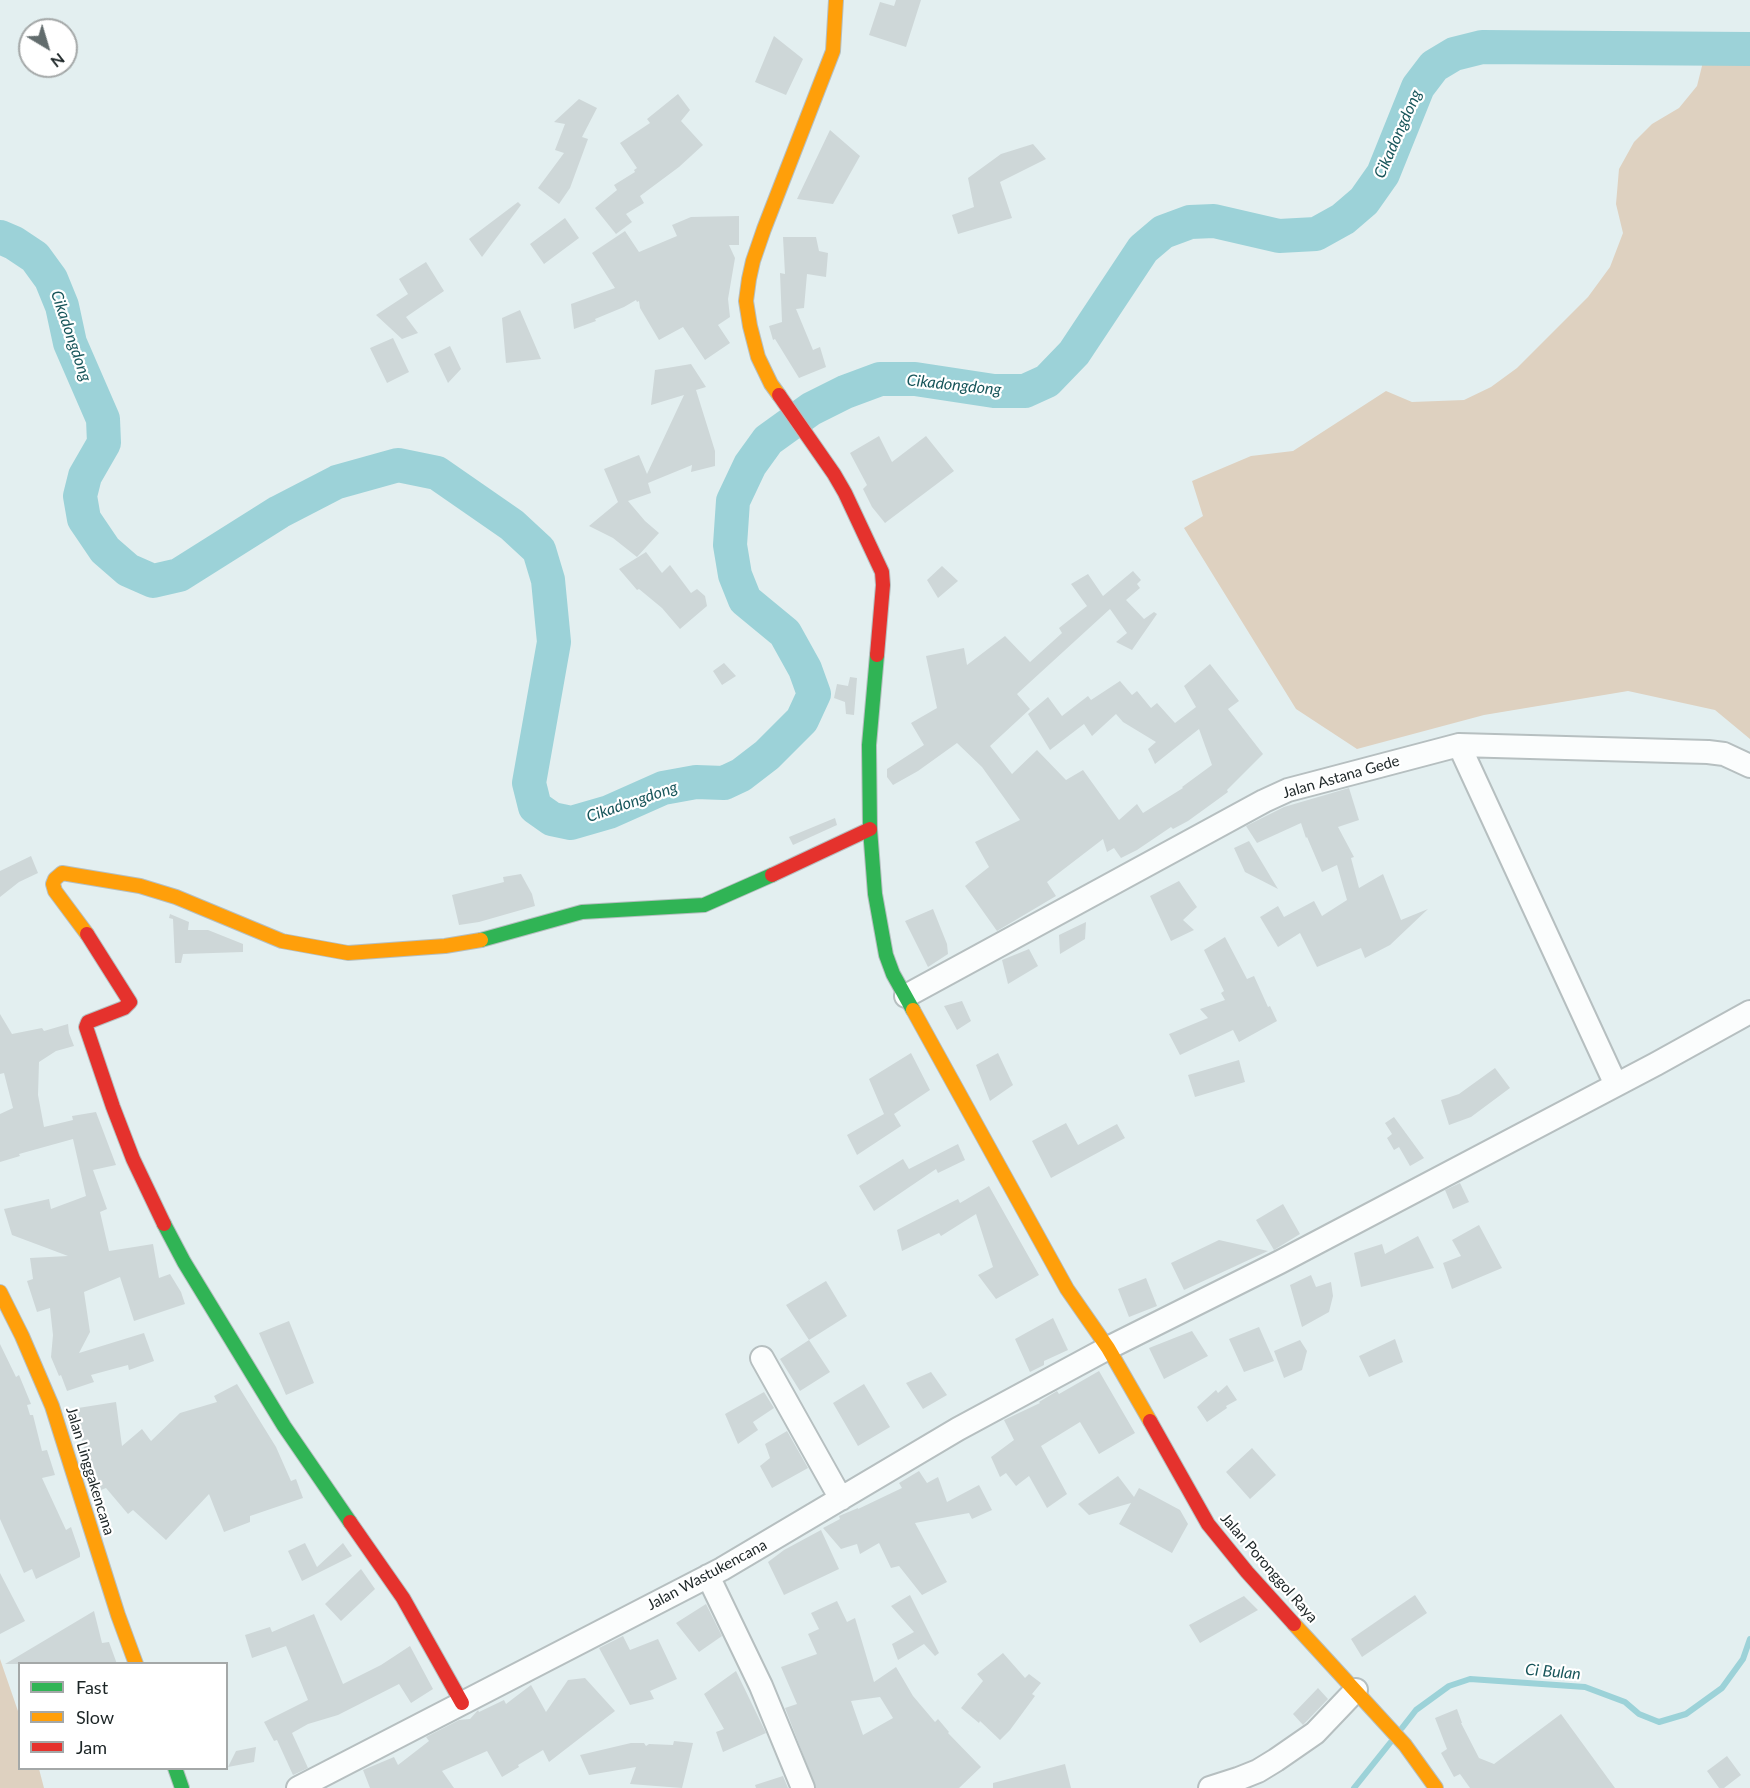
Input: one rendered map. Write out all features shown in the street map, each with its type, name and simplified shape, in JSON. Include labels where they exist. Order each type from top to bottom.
[{"type":"street","name":"Jalan Poronggol Raya","points":[[836,0],[833,51],[773,202],[748,279],[746,301],[758,357],[771,384],[821,454],[845,493],[882,572],[883,585],[869,735],[870,829],[875,894],[886,955],[893,974],[1067,1289],[1108,1348],[1208,1524],[1247,1572],[1405,1745],[1436,1788]]},
{"type":"street","points":[[1459,745],[1616,1085]]},
{"type":"street","name":"Jalan Astana Gede","points":[[906,996],[1288,790],[1459,745],[1708,752],[1724,754],[1750,765]]},
{"type":"street","points":[[462,1703],[397,1588],[284,1426],[184,1262],[160,1216],[113,1107],[86,1027],[88,1022],[124,1008],[130,1002],[89,937],[55,891],[53,884],[55,879],[62,873],[69,873],[140,886],[176,897],[282,941],[348,953],[389,951],[445,946],[484,939],[582,912],[704,905],[716,902],[870,829]]},
{"type":"street","name":"Jalan Wastukencana","points":[[298,1788],[708,1576],[958,1429],[1108,1348],[1280,1262],[1750,1012]]},
{"type":"street","name":"Jalan Linggakencana","points":[[0,1292],[52,1406],[118,1615],[135,1662]]},
{"type":"street","points":[[762,1358],[841,1499]]},
{"type":"street","points":[[708,1576],[761,1686],[803,1788]]},
{"type":"street","points":[[1210,1788],[1258,1771],[1276,1760],[1315,1733],[1356,1690]]},
{"type":"street","points":[[176,1770],[182,1788]]},
{"type":"shaded area","points":[[1701,58],[1750,61],[1750,739],[1715,710],[1628,691],[1484,715],[1357,749],[1296,709],[1184,528],[1203,516],[1192,481],[1251,456],[1293,451],[1386,391],[1412,402],[1464,400],[1491,387],[1517,368],[1588,297],[1610,267],[1623,233],[1616,204],[1619,169],[1634,142],[1652,124],[1679,108],[1697,86],[1702,66]]},
{"type":"shaded area","points":[[0,1659],[18,1711],[18,1770],[39,1770],[44,1788],[0,1788]]},
{"type":"building","points":[[896,0],[921,0],[906,47],[869,35],[880,2],[894,6]]},
{"type":"building","points":[[774,36],[803,59],[786,95],[755,82]]},
{"type":"building","points":[[678,94],[690,110],[681,121],[703,145],[679,167],[640,196],[644,203],[626,214],[632,222],[616,234],[595,208],[617,190],[614,185],[635,172],[637,168],[620,143],[650,123],[647,119]]},
{"type":"building","points":[[579,99],[597,108],[582,137],[588,139],[570,188],[559,204],[538,188],[564,153],[555,150],[565,124],[554,122]]},
{"type":"building","points":[[830,130],[860,156],[833,204],[797,199]]},
{"type":"building","points":[[1033,144],[1046,159],[1000,182],[1012,218],[958,234],[952,215],[974,207],[968,178],[1001,154]]},
{"type":"building","points":[[518,202],[521,205],[482,257],[469,239]]},
{"type":"building","points":[[739,216],[739,245],[729,245],[735,258],[728,299],[730,317],[718,325],[730,343],[705,360],[683,327],[659,340],[640,308],[639,301],[636,300],[595,319],[596,321],[574,329],[571,304],[615,288],[592,253],[625,231],[639,252],[677,236],[672,225],[691,217]]},
{"type":"building","points":[[565,218],[579,238],[544,264],[530,244]]},
{"type":"building","points":[[783,237],[816,237],[819,251],[828,253],[826,277],[807,274],[804,308],[796,309],[813,350],[820,347],[826,367],[799,378],[775,339],[773,340],[769,326],[782,322],[780,273],[785,274]]},
{"type":"building","points":[[426,262],[444,291],[406,317],[418,333],[402,339],[376,315],[408,294],[399,279]]},
{"type":"building","points":[[520,310],[541,359],[506,363],[502,318]]},
{"type":"building","points":[[393,338],[409,372],[387,383],[370,348]]},
{"type":"building","points":[[450,346],[461,369],[448,383],[434,354]]},
{"type":"building","points":[[691,364],[706,387],[696,390],[715,451],[715,466],[691,472],[692,465],[648,483],[651,493],[628,501],[659,533],[637,557],[613,538],[589,526],[618,502],[604,469],[639,455],[647,474],[684,395],[651,405],[655,370]]},
{"type":"building","points":[[879,436],[892,462],[926,436],[954,471],[885,523],[872,507],[863,489],[867,485],[850,453]]},
{"type":"building","points":[[646,552],[662,573],[670,565],[691,593],[697,589],[705,596],[707,606],[680,629],[662,608],[639,589],[637,590],[619,569]]},
{"type":"building","points":[[942,566],[958,581],[938,598],[927,580]]},
{"type":"building","points":[[1133,571],[1141,580],[1137,584],[1140,588],[1126,600],[1144,619],[1154,612],[1157,614],[1132,650],[1116,642],[1127,633],[1110,609],[1017,694],[1030,709],[990,746],[1012,774],[1037,750],[1066,780],[1083,770],[1119,820],[1137,804],[1143,813],[1183,788],[1212,765],[1199,729],[1155,764],[1148,749],[1156,742],[1123,722],[1116,714],[1092,736],[1084,724],[1050,750],[1028,714],[1048,697],[1062,716],[1088,696],[1091,700],[1120,681],[1132,695],[1137,691],[1151,708],[1157,703],[1175,723],[1196,707],[1184,686],[1210,664],[1239,701],[1228,709],[1263,754],[1227,790],[1228,792],[1188,821],[1173,829],[1171,827],[1137,850],[1121,858],[1114,848],[1107,852],[1103,839],[1047,882],[1056,896],[997,931],[965,886],[989,867],[975,842],[1020,820],[982,767],[957,743],[918,771],[893,785],[887,777],[887,769],[924,745],[911,723],[937,708],[926,656],[964,648],[967,665],[1005,636],[1030,662],[1062,633],[1059,628],[1087,606],[1071,584],[1088,574],[1103,596]]},
{"type":"building","points":[[724,663],[736,676],[722,685],[713,671]]},
{"type":"building","points":[[850,677],[857,678],[854,715],[846,714],[845,702],[834,698],[837,684],[848,686]]},
{"type":"building","points":[[1349,788],[1359,820],[1338,827],[1354,857],[1351,858],[1359,888],[1383,874],[1401,920],[1428,909],[1390,945],[1365,958],[1361,948],[1317,967],[1300,933],[1278,947],[1260,917],[1278,906],[1284,917],[1314,901],[1322,916],[1347,900],[1337,865],[1322,872],[1301,823],[1257,843],[1246,826],[1284,807]]},
{"type":"building","points":[[835,818],[837,825],[793,845],[789,837]]},
{"type":"building","points":[[1249,841],[1278,889],[1245,872],[1234,848]]},
{"type":"building","points":[[31,856],[38,873],[19,882],[0,897],[0,871]]},
{"type":"building","points":[[521,874],[532,894],[535,906],[479,922],[459,925],[452,895],[504,882],[503,877]]},
{"type":"building","points":[[1179,881],[1197,907],[1183,920],[1194,930],[1171,941],[1150,896]]},
{"type":"building","points":[[933,909],[947,944],[948,954],[928,967],[905,921]]},
{"type":"building","points":[[170,914],[189,922],[188,930],[208,930],[243,944],[243,952],[183,954],[181,963],[175,963],[173,919],[169,918]]},
{"type":"building","points":[[1086,922],[1085,939],[1060,954],[1059,935]]},
{"type":"building","points":[[1225,937],[1247,979],[1254,976],[1277,1021],[1239,1042],[1233,1030],[1180,1055],[1169,1034],[1208,1018],[1200,1009],[1225,1000],[1221,993],[1224,991],[1204,950]]},
{"type":"building","points":[[1029,949],[1038,966],[1008,984],[1002,960]]},
{"type":"building","points":[[962,1001],[971,1021],[957,1030],[944,1006]]},
{"type":"building","points":[[0,1014],[12,1034],[42,1028],[44,1031],[68,1024],[74,1046],[56,1051],[39,1062],[38,1095],[44,1127],[73,1120],[72,1116],[96,1112],[116,1165],[93,1170],[107,1209],[100,1212],[109,1251],[153,1244],[159,1278],[170,1274],[185,1304],[134,1321],[120,1277],[84,1292],[90,1332],[79,1353],[144,1333],[154,1361],[129,1370],[128,1365],[91,1375],[94,1382],[67,1391],[51,1357],[53,1335],[50,1308],[37,1312],[27,1281],[33,1279],[30,1258],[68,1256],[12,1235],[4,1209],[49,1199],[51,1209],[86,1196],[73,1139],[19,1154],[20,1156],[0,1162],[0,1114],[13,1108],[4,1073],[0,1074]]},
{"type":"building","points":[[911,1053],[930,1090],[894,1114],[901,1126],[857,1155],[847,1135],[884,1114],[869,1079]]},
{"type":"building","points":[[998,1053],[1013,1085],[990,1101],[976,1065]]},
{"type":"building","points":[[1239,1060],[1245,1082],[1195,1097],[1188,1075]]},
{"type":"building","points":[[1495,1068],[1510,1088],[1471,1117],[1449,1125],[1441,1100],[1459,1094]]},
{"type":"building","points":[[1394,1117],[1424,1158],[1410,1166],[1399,1147],[1394,1150],[1387,1138],[1392,1134],[1385,1123]]},
{"type":"building","points":[[1066,1123],[1078,1145],[1117,1124],[1125,1138],[1051,1178],[1032,1141]]},
{"type":"building","points":[[958,1144],[965,1160],[938,1173],[936,1169],[874,1211],[859,1186],[903,1159],[909,1169]]},
{"type":"building","points":[[1460,1183],[1469,1202],[1453,1209],[1445,1190]]},
{"type":"building","points":[[989,1186],[1039,1275],[996,1299],[978,1275],[993,1267],[976,1214],[941,1236],[939,1233],[902,1251],[897,1230],[958,1199],[960,1203]]},
{"type":"building","points":[[1283,1204],[1300,1234],[1274,1250],[1256,1220]]},
{"type":"building","points":[[1479,1225],[1502,1268],[1452,1289],[1443,1263],[1461,1256],[1452,1240]]},
{"type":"building","points":[[1418,1236],[1434,1268],[1361,1287],[1354,1253],[1382,1244],[1385,1254]]},
{"type":"building","points":[[1219,1240],[1268,1251],[1184,1290],[1171,1263]]},
{"type":"building","points":[[1311,1275],[1316,1287],[1331,1282],[1333,1296],[1329,1312],[1302,1327],[1290,1285]]},
{"type":"building","points":[[1146,1278],[1157,1306],[1129,1317],[1118,1289]]},
{"type":"building","points":[[826,1281],[847,1316],[809,1340],[786,1305]]},
{"type":"building","points":[[1053,1318],[1068,1350],[1044,1361],[1044,1365],[1030,1372],[1015,1339]]},
{"type":"building","points":[[289,1321],[314,1383],[286,1395],[259,1333]]},
{"type":"building","points":[[1259,1327],[1274,1361],[1244,1372],[1229,1339]]},
{"type":"building","points":[[1192,1331],[1208,1356],[1164,1379],[1149,1348]]},
{"type":"building","points":[[1395,1339],[1403,1362],[1369,1377],[1359,1356]]},
{"type":"building","points":[[809,1340],[830,1372],[800,1391],[780,1359]]},
{"type":"building","points":[[1300,1340],[1307,1351],[1302,1370],[1284,1378],[1274,1351]]},
{"type":"building","points":[[0,1344],[16,1377],[19,1375],[31,1404],[27,1405],[30,1415],[33,1415],[42,1451],[47,1450],[55,1475],[42,1478],[66,1530],[71,1527],[80,1553],[80,1557],[36,1579],[32,1569],[24,1573],[0,1519]]},
{"type":"building","points":[[1099,1371],[1135,1433],[1099,1454],[1080,1422],[1041,1446],[1067,1494],[1047,1508],[1029,1476],[1016,1486],[1006,1473],[1000,1477],[991,1457],[1014,1440],[1004,1420],[1040,1403],[1057,1391],[1059,1394]]},
{"type":"building","points":[[931,1372],[947,1395],[923,1409],[906,1383]]},
{"type":"building","points":[[237,1384],[276,1447],[291,1481],[296,1479],[303,1498],[250,1516],[250,1522],[224,1532],[209,1494],[166,1540],[133,1510],[128,1514],[106,1488],[101,1490],[96,1472],[92,1473],[82,1442],[78,1408],[116,1402],[122,1446],[142,1429],[151,1441],[180,1413],[217,1402],[214,1396]]},
{"type":"building","points":[[864,1384],[890,1427],[858,1446],[833,1403]]},
{"type":"building","points":[[1227,1385],[1237,1400],[1207,1422],[1197,1407],[1216,1390],[1218,1393]]},
{"type":"building","points":[[764,1392],[774,1408],[753,1422],[758,1430],[738,1444],[725,1414]]},
{"type":"building","points":[[787,1431],[808,1468],[772,1488],[760,1466],[770,1458],[765,1444]]},
{"type":"building","points":[[1252,1448],[1276,1475],[1250,1499],[1226,1472]]},
{"type":"building","points":[[919,1471],[927,1483],[938,1477],[947,1502],[979,1485],[992,1510],[972,1519],[969,1513],[915,1523],[947,1582],[922,1595],[899,1566],[891,1568],[879,1543],[860,1554],[857,1544],[841,1549],[823,1528],[840,1519],[839,1516],[902,1488],[899,1483]]},
{"type":"building","points":[[1118,1476],[1134,1497],[1139,1488],[1180,1510],[1188,1524],[1172,1553],[1119,1524],[1131,1503],[1089,1515],[1078,1504]]},
{"type":"building","points":[[821,1530],[839,1569],[784,1595],[768,1562],[784,1550]]},
{"type":"building","points":[[305,1543],[317,1567],[343,1543],[352,1556],[302,1581],[288,1551]]},
{"type":"building","points":[[361,1569],[375,1589],[341,1621],[325,1604]]},
{"type":"building","points":[[0,1573],[25,1621],[0,1634]]},
{"type":"building","points":[[910,1595],[939,1653],[935,1656],[924,1644],[898,1660],[892,1644],[914,1632],[891,1606]]},
{"type":"building","points":[[1415,1595],[1427,1613],[1362,1657],[1351,1639]]},
{"type":"building","points":[[1244,1596],[1258,1610],[1200,1643],[1189,1625]]},
{"type":"building","points":[[837,1601],[847,1622],[855,1618],[874,1682],[896,1667],[913,1696],[935,1722],[938,1719],[948,1733],[981,1767],[959,1788],[816,1788],[785,1708],[797,1704],[781,1667],[817,1654],[808,1634],[819,1629],[811,1613]],"holes":[[[880,1697],[893,1718],[863,1735],[851,1701]]]},
{"type":"building","points":[[706,1604],[722,1636],[699,1652],[676,1623]]},
{"type":"building","points":[[94,1611],[102,1643],[109,1642],[116,1662],[18,1662],[18,1664],[5,1664]]},
{"type":"building","points":[[314,1614],[343,1684],[381,1665],[410,1646],[433,1689],[411,1703],[399,1684],[338,1715],[308,1724],[292,1733],[308,1768],[293,1775],[277,1740],[274,1741],[264,1722],[308,1700],[286,1646],[252,1658],[245,1635],[270,1627],[272,1632]]},
{"type":"building","points":[[623,1636],[630,1650],[658,1639],[677,1679],[650,1691],[654,1699],[630,1705],[599,1648]]},
{"type":"building","points":[[1003,1653],[1025,1678],[1029,1674],[1041,1683],[1032,1694],[1035,1696],[1000,1740],[980,1721],[979,1723],[961,1708],[983,1681],[977,1674]]},
{"type":"building","points":[[736,1671],[766,1733],[723,1752],[716,1732],[724,1729],[704,1694]]},
{"type":"building","points":[[585,1678],[615,1711],[549,1762],[543,1750],[502,1777],[487,1751],[442,1771],[454,1788],[370,1788],[363,1770],[394,1757],[398,1765],[429,1741],[426,1737],[459,1720],[470,1719],[478,1710],[479,1712],[504,1700],[506,1704],[531,1685],[546,1712],[568,1680]]},
{"type":"building","points":[[1318,1688],[1328,1699],[1303,1725],[1293,1714]]},
{"type":"building","points":[[1457,1709],[1461,1723],[1479,1758],[1494,1764],[1561,1714],[1615,1788],[1470,1788],[1460,1774],[1454,1777],[1441,1753],[1447,1749],[1435,1718]]},
{"type":"building","points":[[674,1741],[693,1743],[682,1788],[630,1784],[636,1767],[589,1775],[580,1755],[631,1743],[644,1743],[646,1746],[649,1744],[673,1745]]},
{"type":"building","points":[[256,1747],[254,1762],[228,1767],[236,1751]]},
{"type":"building","points":[[1727,1756],[1741,1775],[1724,1788],[1719,1788],[1707,1771]]},
{"type":"building","points":[[1065,1764],[1071,1788],[993,1788],[993,1783]]},
{"type":"building","points":[[783,1776],[788,1788],[756,1788],[755,1785]]},
{"type":"waterway","name":"Cikadongdong","points":[[0,237],[35,257],[51,279],[62,306],[70,343],[103,419],[104,443],[85,476],[80,496],[84,519],[105,550],[128,570],[153,581],[179,575],[279,512],[337,482],[398,465],[437,473],[512,525],[539,550],[548,580],[554,642],[529,783],[535,807],[552,819],[571,823],[609,812],[663,788],[696,782],[724,783],[741,775],[767,755],[802,720],[814,694],[805,669],[785,633],[745,600],[735,575],[730,545],[733,501],[750,465],[768,440],[811,409],[845,392],[880,379],[915,379],[994,391],[1025,391],[1047,381],[1074,353],[1143,249],[1163,232],[1190,222],[1214,221],[1279,236],[1316,234],[1343,219],[1364,201],[1383,174],[1418,87],[1434,66],[1454,54],[1482,47],[1750,49]]},
{"type":"waterway","name":"Ci Bulan","points":[[1402,1728],[1416,1710],[1449,1686],[1470,1679],[1585,1687],[1625,1702],[1639,1714],[1659,1722],[1686,1714],[1722,1688],[1743,1659],[1750,1639]]},
{"type":"waterway","name":"Ci Bulan","points":[[1354,1788],[1390,1743]]},
{"type":"traffic: fast","points":[[877,655],[869,745],[870,829],[875,894],[886,955],[893,974],[913,1010]]},
{"type":"traffic: fast","points":[[481,940],[582,912],[704,905],[772,875]]},
{"type":"traffic: fast","points":[[164,1224],[184,1262],[284,1426],[350,1522]]},
{"type":"traffic: fast","points":[[176,1770],[182,1788]]},
{"type":"traffic: slow","points":[[779,395],[758,357],[746,301],[749,279],[764,229],[833,51],[836,0]]},
{"type":"traffic: slow","points":[[87,934],[55,891],[53,884],[62,873],[140,886],[176,897],[282,941],[348,953],[445,946],[481,940]]},
{"type":"traffic: slow","points":[[913,1010],[1067,1289],[1108,1348],[1150,1421]]},
{"type":"traffic: slow","points":[[0,1292],[52,1406],[118,1615],[135,1662]]},
{"type":"traffic: slow","points":[[1294,1624],[1405,1745],[1436,1788]]},
{"type":"traffic: jam","points":[[779,395],[834,474],[882,572],[877,655]]},
{"type":"traffic: jam","points":[[772,875],[870,829]]},
{"type":"traffic: jam","points":[[87,934],[130,1002],[124,1008],[88,1022],[86,1027],[133,1159],[164,1224]]},
{"type":"traffic: jam","points":[[1150,1421],[1208,1524],[1294,1624]]},
{"type":"traffic: jam","points":[[350,1522],[403,1598],[462,1703]]}]
